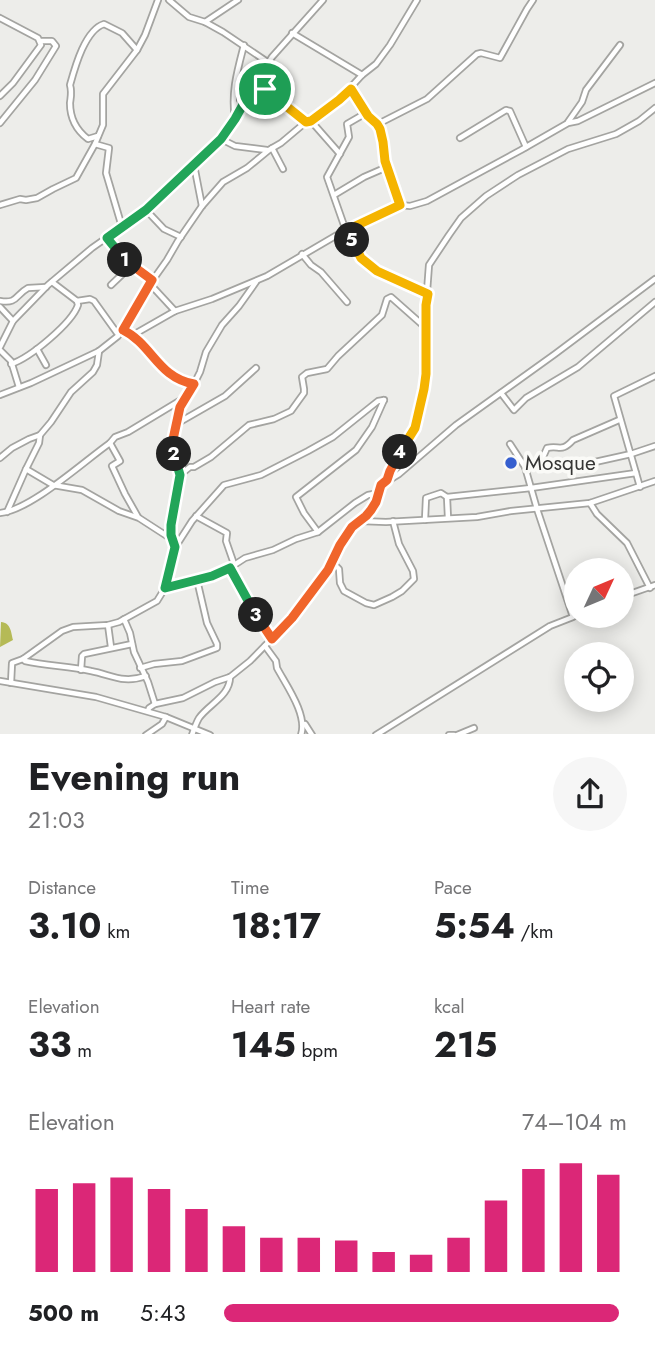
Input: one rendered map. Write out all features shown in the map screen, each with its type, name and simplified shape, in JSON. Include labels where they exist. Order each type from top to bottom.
[{"type":"street","points":[[0,205],[20,199],[37,198],[75,179],[103,125],[103,94],[138,50],[158,0]]},
{"type":"street","points":[[169,0],[189,17],[205,22],[269,63]]},
{"type":"street","points":[[205,22],[238,0]]},
{"type":"street","points":[[19,387],[11,364],[0,349],[13,321],[47,286],[146,210],[221,139],[272,57],[323,0]]},
{"type":"street","points":[[0,395],[99,351],[118,336],[181,237],[222,182],[247,168],[351,89],[362,75],[376,64],[417,0]]},
{"type":"street","points":[[377,124],[427,99],[477,54],[500,58],[533,0]]},
{"type":"street","points":[[0,18],[41,41],[52,41],[56,47],[35,80],[0,123]]},
{"type":"street","points":[[99,136],[88,139],[84,137],[74,122],[70,85],[75,65],[99,25],[104,24],[122,33],[138,50]]},
{"type":"street","points":[[292,33],[362,75]]},
{"type":"street","points":[[0,96],[39,48],[41,41]]},
{"type":"street","points":[[234,120],[234,85],[244,45]]},
{"type":"street","points":[[568,123],[582,102],[586,90],[620,45]]},
{"type":"street","points":[[255,83],[309,122],[340,154]]},
{"type":"street","points":[[133,335],[175,311],[259,279],[347,230],[400,205],[410,206],[427,201],[568,123],[578,121],[655,83]]},
{"type":"street","points":[[351,89],[383,136],[383,153],[400,205]]},
{"type":"street","points":[[387,480],[415,428],[426,374],[429,265],[461,218],[486,196],[517,175],[568,149],[616,134],[655,108]]},
{"type":"street","points":[[460,138],[506,110],[510,111],[526,147]]},
{"type":"street","points":[[366,113],[346,124],[349,137],[327,177],[358,254],[377,271],[428,294]]},
{"type":"street","points":[[221,139],[235,146],[271,149]]},
{"type":"street","points":[[95,144],[109,148],[106,173],[122,227]]},
{"type":"street","points":[[271,149],[283,169]]},
{"type":"street","points":[[194,165],[202,206]]},
{"type":"street","points":[[334,195],[387,167]]},
{"type":"street","points":[[146,210],[164,229],[181,237]]},
{"type":"street","points":[[107,238],[123,258],[151,282],[175,311]]},
{"type":"street","points":[[302,254],[347,303]]},
{"type":"street","points":[[111,285],[132,265]]},
{"type":"street","points":[[175,547],[171,525],[180,475],[172,444],[180,407],[222,325],[259,279]]},
{"type":"street","points":[[148,711],[155,704],[183,698],[230,677],[265,646],[301,607],[328,570],[343,539],[371,510],[381,485],[399,474],[437,440],[655,279]]},
{"type":"street","points":[[0,301],[10,302],[28,288],[47,286],[52,282],[78,305],[75,313],[37,349],[11,364]]},
{"type":"street","points":[[180,475],[211,457],[249,425],[291,411],[303,393],[302,377],[307,373],[327,369],[382,315],[387,299],[391,297],[427,328]]},
{"type":"street","points":[[76,301],[94,301],[117,333],[123,330]]},
{"type":"street","points":[[501,393],[514,410],[526,398],[586,362],[655,302]]},
{"type":"street","points":[[0,307],[13,321]]},
{"type":"street","points":[[123,330],[133,335],[180,382],[194,384]]},
{"type":"street","points":[[37,349],[46,365]]},
{"type":"street","points":[[0,458],[12,448],[40,435],[71,392],[93,372],[99,351]]},
{"type":"street","points":[[177,423],[225,396],[256,368]]},
{"type":"street","points":[[640,487],[614,396],[655,376]]},
{"type":"street","points":[[3,513],[33,500],[115,437],[185,398]]},
{"type":"street","points":[[11,683],[12,663],[23,659],[62,631],[81,626],[108,625],[157,601],[165,588],[175,547],[196,516],[224,485],[261,475],[308,451],[333,436],[378,401],[384,400],[372,427],[356,450],[296,497],[318,532]]},
{"type":"street","points":[[537,464],[547,448],[561,449],[573,440],[619,420]]},
{"type":"street","points":[[3,513],[39,443],[40,435]]},
{"type":"street","points":[[110,443],[120,461],[112,466],[139,518]]},
{"type":"street","points":[[510,444],[525,467],[564,587]]},
{"type":"street","points":[[525,467],[550,462],[565,465],[595,462],[655,446]]},
{"type":"street","points":[[26,469],[53,485],[82,490],[139,518],[174,540]]},
{"type":"street","points":[[425,520],[427,497],[441,493],[447,497],[635,474]]},
{"type":"street","points":[[359,521],[477,517],[590,503],[655,481]]},
{"type":"street","points":[[165,588],[212,576],[245,558],[318,532],[355,503],[379,493]]},
{"type":"street","points":[[447,497],[448,518]]},
{"type":"street","points":[[590,503],[597,514],[627,543],[652,587],[634,593]]},
{"type":"street","points":[[196,516],[227,533],[226,541],[232,566],[253,611],[272,639]]},
{"type":"street","points":[[332,562],[339,569],[340,583],[344,591],[366,603],[374,605],[402,591],[414,579],[413,571],[399,544],[393,521]]},
{"type":"street","points":[[141,668],[182,661],[217,648],[207,623],[197,580]]},
{"type":"street","points":[[124,619],[155,704]]},
{"type":"street","points":[[376,734],[550,626],[564,620]]},
{"type":"street","points":[[108,625],[111,647]]},
{"type":"street","points":[[81,670],[84,654],[132,644]]},
{"type":"street","points":[[265,646],[276,661],[277,668],[292,694],[303,722],[301,734]]},
{"type":"street","points":[[23,659],[37,664],[93,671],[129,680],[146,676]]},
{"type":"street","points":[[193,732],[200,717],[227,690],[230,677]]},
{"type":"street","points":[[0,681],[96,697],[166,717],[193,732],[210,734]]},
{"type":"street","points":[[146,734],[162,724],[166,717]]},
{"type":"street","points":[[303,722],[312,734]]},
{"type":"street","points":[[454,734],[474,728]]},
{"type":"shaded area","points":[[1,622],[9,626],[13,640],[0,647]]},
{"type":"place","name":"Mosque","points":[[511,463]]},
{"type":"route","points":[[255,83],[265,89],[306,122],[311,121],[351,89],[383,136],[383,153],[400,205],[347,230],[358,254],[377,271],[428,294],[426,374],[415,428],[400,451],[387,480],[381,485],[371,510],[352,527],[316,587],[272,639],[230,568],[212,576],[165,588],[175,547],[171,525],[180,475],[172,444],[181,402],[194,384],[180,382],[133,335],[123,330],[152,280],[123,258],[107,238],[146,210],[203,158],[235,119],[255,83]]}]
